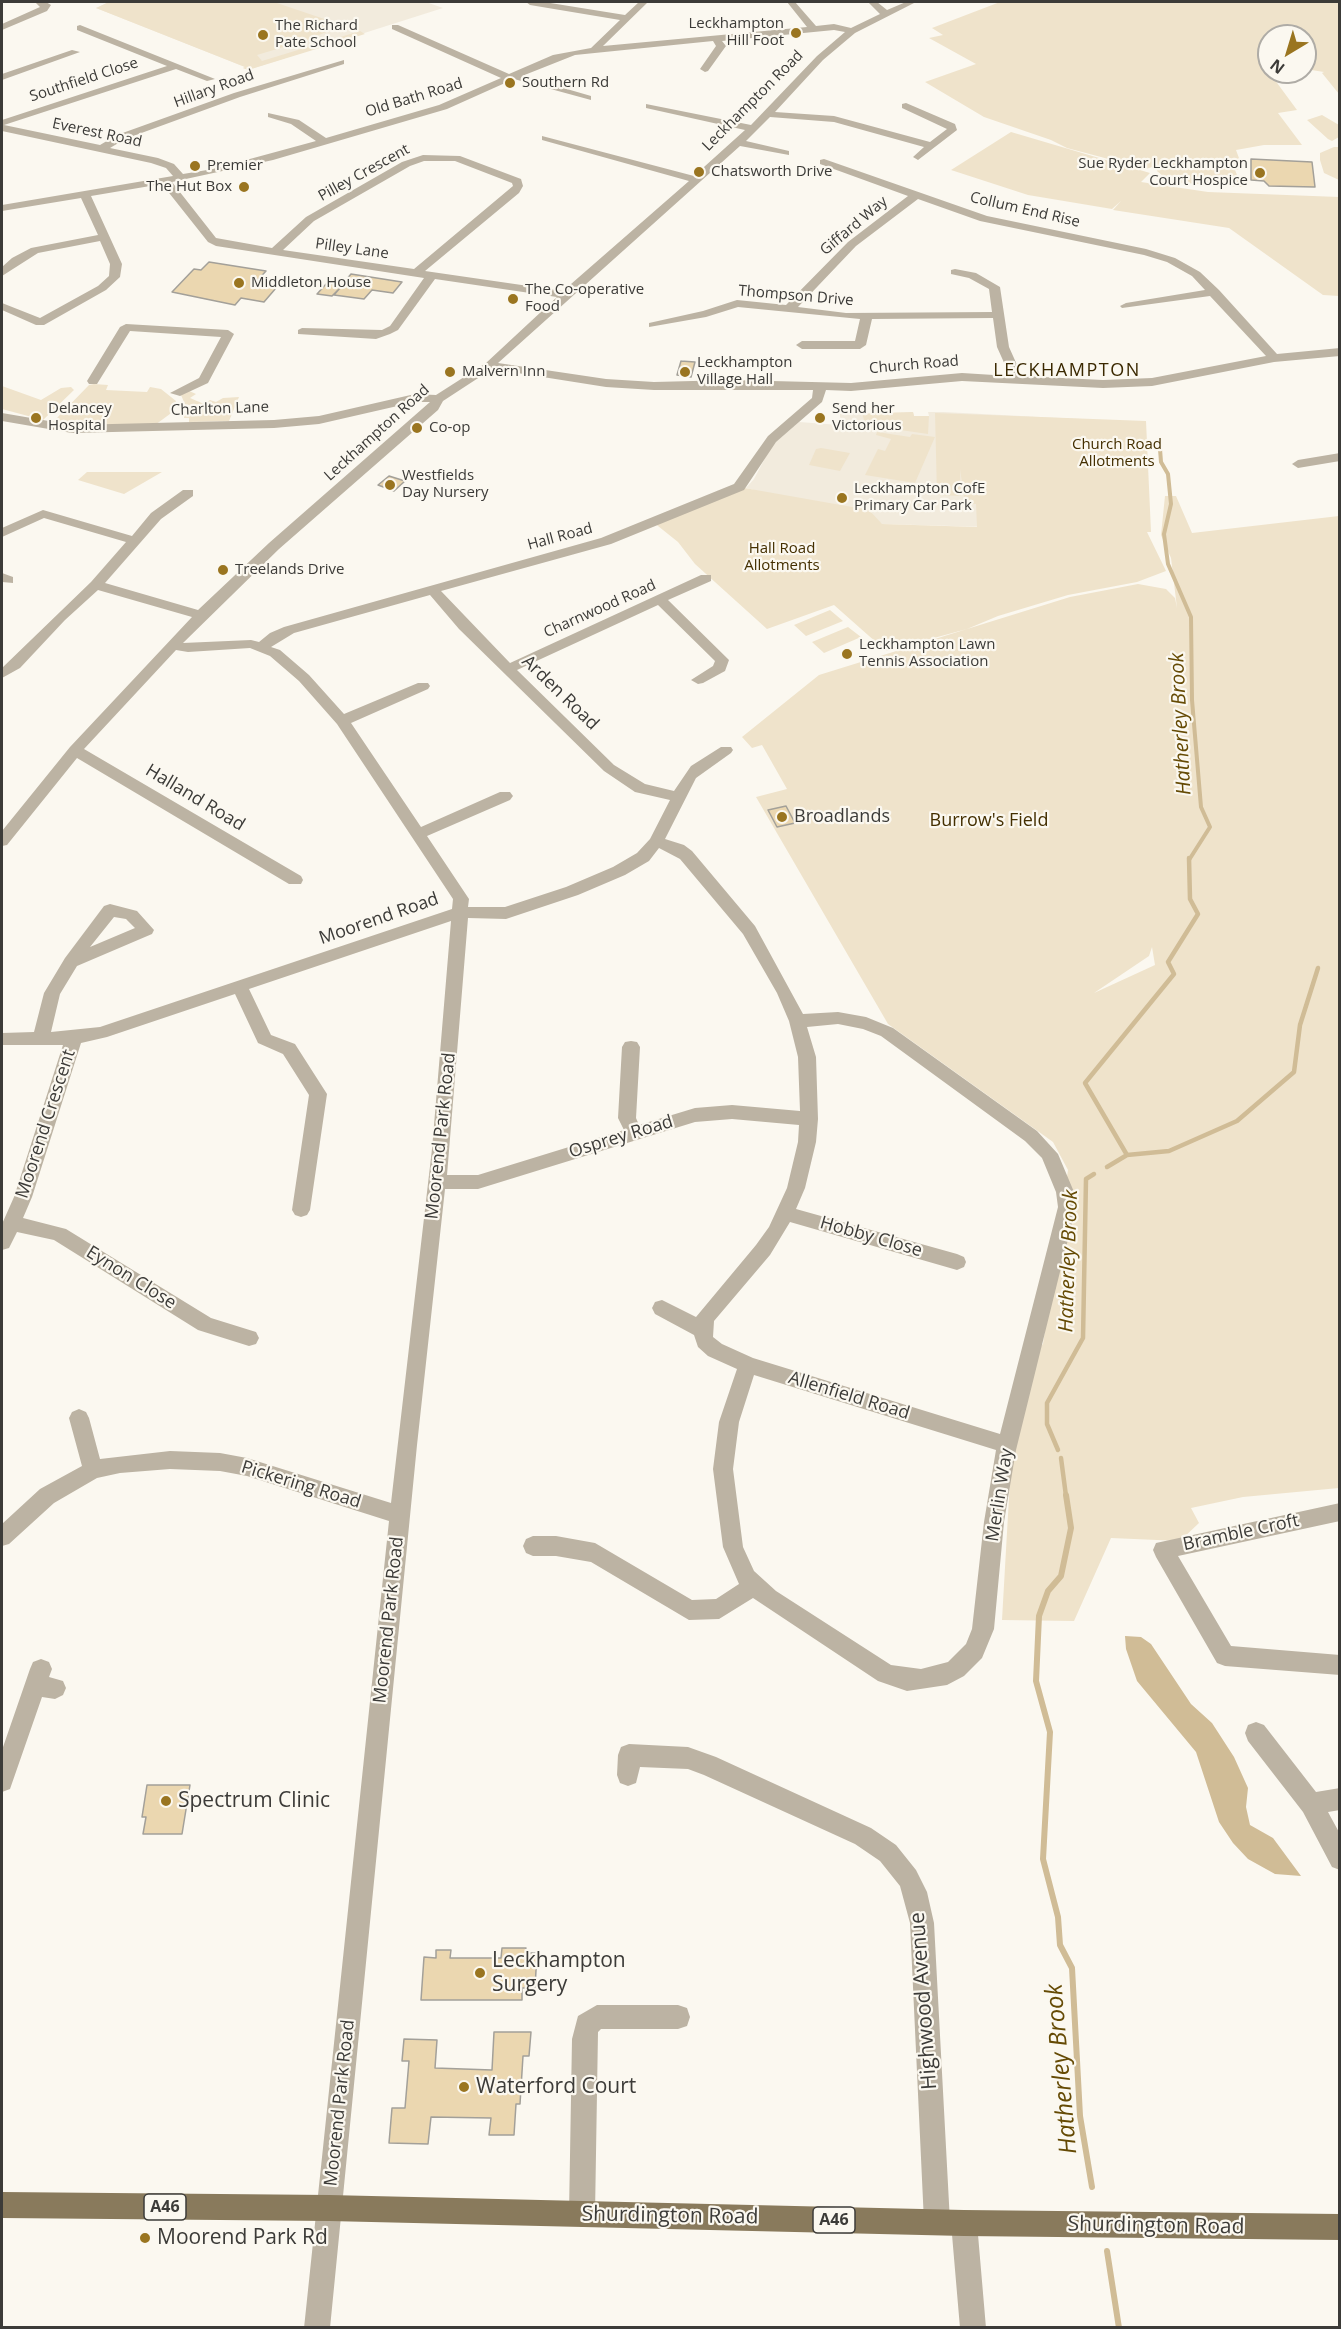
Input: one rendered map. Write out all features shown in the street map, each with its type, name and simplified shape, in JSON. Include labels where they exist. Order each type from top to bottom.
[{"type":"main road","name":"Shurdington Road","points":[[2,2205],[329,2208],[964,2223],[1340,2227]]},
{"type":"street","points":[[2,27],[38,12],[46,5],[39,2]]},
{"type":"street","points":[[530,2],[627,18]]},
{"type":"street","points":[[595,49],[644,2]]},
{"type":"street","points":[[791,2],[814,29]]},
{"type":"street","points":[[872,2],[883,17],[912,2]]},
{"type":"street","name":"Old Bath Road","points":[[2,208],[84,192],[165,181],[237,166],[437,109],[556,57],[595,49],[717,40],[834,27],[883,17]]},
{"type":"street","name":"Leckhampton Road","points":[[2,841],[75,750],[201,615],[274,546],[434,407],[438,399],[490,365],[494,359],[664,210],[695,179],[753,129],[820,58],[852,31],[883,17]]},
{"type":"street","points":[[394,27],[512,77],[587,98]]},
{"type":"street","name":"Old Bath Road","points":[[834,27],[852,31]]},
{"type":"street","points":[[80,28],[210,79]]},
{"type":"street","points":[[705,69],[720,46],[717,40]]},
{"type":"street","points":[[2,77],[75,52]]},
{"type":"street","name":"Hillary Road","points":[[101,149],[121,137],[237,95],[341,62]]},
{"type":"street","name":"Southfield Close","points":[[2,125],[176,66]]},
{"type":"street","points":[[641,114],[654,103],[753,129]]},
{"type":"street","points":[[906,106],[949,124],[952,130],[918,157]]},
{"type":"street","points":[[767,114],[834,119],[932,146]]},
{"type":"street","points":[[272,115],[295,122],[322,140]]},
{"type":"street","name":"Everest Road","points":[[2,125],[164,164],[181,178]]},
{"type":"street","points":[[546,138],[695,179]]},
{"type":"street","points":[[737,142],[785,153]]},
{"type":"street","name":"Pilley Crescent","points":[[275,252],[310,219],[406,164],[423,158],[456,158],[517,181],[518,186],[515,191],[416,273]]},
{"type":"street","name":"Collum End Rise","points":[[824,162],[984,219],[1163,257],[1190,270],[1215,292],[1274,358]]},
{"type":"street","name":"Pilley Lane","points":[[165,181],[212,240],[224,245],[565,296]]},
{"type":"street","points":[[2,306],[40,323],[102,288],[114,277],[117,268],[84,192]]},
{"type":"street","name":"Giffard Way","points":[[790,308],[852,244],[916,195]]},
{"type":"street","points":[[2,273],[15,260],[35,250],[104,237]]},
{"type":"street","points":[[955,272],[972,275],[994,287],[1003,347],[1014,367],[1017,380]]},
{"type":"street","points":[[302,332],[376,335],[390,330],[432,275]]},
{"type":"street","points":[[1126,306],[1215,292]]},
{"type":"street","name":"Thompson Drive","points":[[653,325],[706,314],[738,303],[827,314],[867,316],[999,315]]},
{"type":"street","points":[[802,345],[860,345],[867,316]]},
{"type":"street","points":[[93,381],[126,327],[228,334],[202,382],[176,393]]},
{"type":"street","name":"Church Road","points":[[490,365],[641,386],[732,384],[820,387],[962,377],[1086,384],[1152,382],[1274,358],[1340,352]]},
{"type":"street","name":"Hall Road","points":[[262,647],[275,636],[289,630],[606,541],[739,487],[772,439],[818,399],[820,387]]},
{"type":"street","name":"Charlton Lane","points":[[2,417],[72,429],[274,424],[319,420],[415,398],[438,399]]},
{"type":"street","points":[[1298,464],[1340,458]]},
{"type":"street","points":[[2,674],[33,648],[60,617],[96,585],[156,516],[188,493]]},
{"type":"street","points":[[2,533],[40,509],[134,540]]},
{"type":"street","name":"Charnwood Road","points":[[508,669],[706,578]]},
{"type":"street","points":[[96,585],[201,615]]},
{"type":"street","name":"Arden Road","points":[[432,589],[445,607],[621,778],[640,788],[679,797]]},
{"type":"street","points":[[660,600],[722,660],[720,668],[698,680]]},
{"type":"street","name":"Moorend Road","points":[[2,1039],[74,1038],[101,1033],[461,912],[461,899],[452,882],[342,721],[304,678],[275,652],[262,647],[232,643],[188,648],[173,645]]},
{"type":"street","points":[[342,721],[423,686]]},
{"type":"street","name":"Halland Road","points":[[75,750],[295,880]]},
{"type":"street","points":[[461,912],[506,913],[572,891],[636,862],[656,842],[696,769],[726,750]]},
{"type":"street","points":[[418,834],[506,796]]},
{"type":"street","points":[[656,842],[678,849],[686,855],[734,911],[770,964],[797,1021],[807,1057],[810,1088],[809,1119],[802,1165],[785,1213],[764,1250],[705,1318],[702,1330]]},
{"type":"street","name":"Moorend Park Road","points":[[317,2328],[400,1515],[437,1182],[461,912]]},
{"type":"street","points":[[41,1039],[52,993],[71,962]]},
{"type":"street","points":[[240,987],[264,1039],[289,1049],[318,1094],[301,1210]]},
{"type":"street","name":"Merlin Way","points":[[748,1365],[729,1422],[723,1469],[734,1547],[740,1565],[754,1586],[768,1598],[886,1674],[914,1680],[947,1675],[965,1661],[980,1641],[994,1522],[1008,1445],[1067,1207],[1055,1166],[1049,1154],[1031,1136],[887,1032],[866,1023],[838,1018],[797,1021]]},
{"type":"street","name":"Moorend Crescent","points":[[2,1243],[12,1223],[74,1038]]},
{"type":"street","points":[[631,1047],[627,1118],[634,1132]]},
{"type":"street","name":"Osprey Road","points":[[437,1182],[478,1182],[677,1119],[714,1113],[750,1113],[809,1119]]},
{"type":"street","name":"Hobby Close","points":[[785,1213],[957,1262]]},
{"type":"street","name":"Eynon Close","points":[[12,1223],[59,1234],[205,1324],[249,1338]]},
{"type":"street","name":"Allenfield Road","points":[[662,1308],[702,1330],[705,1341],[715,1350],[748,1365],[1008,1445]]},
{"type":"street","points":[[79,1418],[93,1470]]},
{"type":"street","name":"Pickering Road","points":[[2,1537],[47,1496],[93,1470],[120,1464],[170,1460],[220,1462],[275,1474],[400,1515]]},
{"type":"street","name":"Bramble Croft","points":[[1340,1512],[1163,1550],[1226,1656],[1340,1665]]},
{"type":"street","points":[[533,1547],[556,1546],[595,1553],[689,1611],[719,1609],[754,1586]]},
{"type":"street","points":[[2,1781],[44,1681]]},
{"type":"street","points":[[1256,1733],[1311,1804],[1340,1859]]},
{"type":"street","name":"Highwood Avenue","points":[[629,1756],[688,1758],[708,1765],[863,1836],[888,1853],[908,1878],[915,1892],[922,1923],[937,2222]]},
{"type":"street","points":[[1311,1804],[1340,1799]]},
{"type":"street","points":[[582,2214],[584,2039],[587,2025],[597,2017],[678,2016]]},
{"type":"street","points":[[964,2223],[973,2328]]},
{"type":"shaded area","name":"The Richard Pate School","points":[[109,2],[426,2],[443,8],[248,70],[96,8]]},
{"type":"shaded area","points":[[913,412],[914,416],[929,416],[928,412],[943,412],[1080,419],[1095,530],[882,524],[746,488],[754,479],[772,445],[799,422],[840,425],[840,414]]},
{"type":"shaded area","points":[[1125,1636],[1141,1637],[1151,1644],[1191,1704],[1212,1723],[1234,1757],[1248,1788],[1246,1807],[1250,1825],[1273,1838],[1301,1876],[1275,1874],[1248,1859],[1233,1843],[1219,1822],[1196,1752],[1137,1681],[1126,1649]]},
{"type":"green space","name":"The Richard Pate School","points":[[109,2],[274,2],[342,25],[310,39],[257,55],[262,61],[360,31],[365,34],[248,70],[96,8]]},
{"type":"green space","points":[[1000,2],[1339,2],[1339,94],[1322,73],[1324,72],[1317,71],[1317,24],[1257,24],[1257,84],[1278,84],[1297,110],[1278,113],[1302,145],[1264,145],[1236,150],[1243,169],[1235,170],[1242,187],[1170,182],[1157,171],[1158,165],[1146,169],[1067,148],[1051,140],[984,117],[925,82],[976,64],[929,38],[943,35],[932,28]]},
{"type":"green space","points":[[1322,115],[1339,125],[1339,137],[1332,141],[1307,120]]},
{"type":"green space","points":[[1011,132],[1150,173],[1141,182],[1208,192],[1339,197],[1339,296],[1323,295],[1229,228],[1113,210],[1121,201],[1112,209],[1028,195],[951,170]]},
{"type":"green space","points":[[1339,147],[1339,180],[1324,173],[1320,160],[1320,153]]},
{"type":"green space","points":[[89,385],[108,385],[106,390],[147,392],[150,387],[161,389],[176,401],[174,411],[155,425],[70,427],[53,422]]},
{"type":"green space","points":[[2,386],[41,400],[61,388],[71,387],[74,390],[43,420],[2,409]]},
{"type":"green space","points":[[187,390],[196,394],[190,398],[204,404],[210,400],[216,402],[223,398],[239,397],[229,421],[189,422],[189,418],[184,418],[184,402],[181,395]]},
{"type":"green space","points":[[913,412],[914,416],[929,416],[928,434],[866,425],[862,414]]},
{"type":"green space","name":"Hall Road Allotments","points":[[935,413],[1146,421],[1151,532],[1147,532],[1166,571],[1137,582],[1068,595],[998,616],[967,629],[886,651],[834,605],[767,629],[695,564],[678,542],[653,522],[739,487],[869,510],[882,524],[977,527],[976,504],[965,504],[960,469],[961,496],[937,495]]},
{"type":"green space","points":[[877,432],[910,437],[912,434],[935,437],[915,483],[865,475],[878,449],[885,451],[891,439],[876,435]]},
{"type":"green space","points":[[816,449],[850,453],[840,471],[809,465]]},
{"type":"green space","points":[[87,472],[162,472],[124,494],[78,480]]},
{"type":"green space","name":"Burrow's Field","points":[[1165,496],[1176,496],[1192,533],[1339,516],[1339,1488],[1243,1497],[1191,1508],[1199,1523],[1180,1541],[1111,1538],[1074,1621],[1002,1620],[1011,1462],[1036,1350],[1043,1344],[1068,1170],[1053,1142],[888,1024],[756,797],[787,789],[762,745],[752,748],[742,737],[819,675],[1070,597],[1138,584],[1166,589],[1175,598],[1177,608],[1171,558],[1161,535]],"holes":[[[1152,947],[1155,965],[1094,993],[1149,956]]]},
{"type":"green space","points":[[830,610],[843,621],[806,636],[794,625]]},
{"type":"green space","points":[[848,627],[861,637],[824,653],[812,642]]},
{"type":"building","name":"Sue Ryder Leckhampton Court Hospice","points":[[1251,159],[1312,162],[1315,187],[1269,186],[1264,181],[1251,180]]},
{"type":"building","name":"Middleton House","points":[[209,262],[266,271],[254,284],[276,288],[264,302],[241,298],[235,305],[172,292],[194,269],[201,270]]},
{"type":"building","points":[[351,274],[402,282],[393,293],[372,290],[364,299],[334,295],[340,288],[332,296],[317,294],[327,283],[342,285]]},
{"type":"building","name":"Leckhampton Village Hall","points":[[681,361],[695,362],[691,377],[677,375]]},
{"type":"building","name":"Westfields Day Nursery","points":[[389,476],[405,481],[394,491],[378,485]]},
{"type":"building","name":"Broadlands","points":[[786,806],[795,823],[777,827],[768,810]]},
{"type":"building","name":"Spectrum Clinic","points":[[147,1785],[190,1785],[182,1834],[143,1834],[146,1817],[142,1817]]},
{"type":"building","name":"Leckhampton Surgery","points":[[502,1948],[526,1948],[526,1953],[537,1953],[535,1988],[522,1988],[522,2000],[421,2000],[424,1957],[436,1958],[436,1950],[451,1950],[450,1958],[501,1958]]},
{"type":"building","name":"Waterford Court","points":[[494,2032],[531,2032],[529,2056],[523,2056],[520,2104],[516,2104],[514,2135],[489,2135],[491,2118],[431,2117],[428,2144],[389,2143],[392,2108],[405,2108],[409,2061],[402,2061],[404,2039],[437,2040],[435,2068],[492,2070]]},
{"type":"waterway","name":"Hatherley Brook","points":[[1160,449],[1161,462],[1168,474],[1171,504],[1164,534],[1168,564],[1191,617],[1192,700],[1201,807],[1210,827],[1189,860]]},
{"type":"waterway","name":"Hatherley Brook","points":[[1127,1155],[1085,1083],[1174,974],[1168,962],[1198,914],[1190,899],[1189,860]]},
{"type":"waterway","points":[[1127,1155],[1169,1151],[1237,1121],[1294,1072],[1300,1025],[1318,968]]},
{"type":"waterway","name":"Hatherley Brook","points":[[1107,1167],[1127,1155]]},
{"type":"waterway","name":"Hatherley Brook","points":[[1058,1450],[1047,1424],[1047,1403],[1083,1338],[1086,1179],[1094,1174]]},
{"type":"waterway","name":"Hatherley Brook","points":[[1061,1458],[1066,1496]]},
{"type":"waterway","name":"Hatherley Brook","points":[[1066,1495],[1071,1528],[1061,1576],[1048,1591],[1039,1616],[1036,1681],[1050,1732],[1043,1859],[1058,1917],[1060,1945],[1072,1968],[1080,2116],[1092,2187]]},
{"type":"waterway","name":"Hatherley Brook","points":[[1107,2251],[1119,2328]]},
{"type":"place","name":"Leckhampton Hill Foot","points":[[796,33]]},
{"type":"place","name":"The Richard Pate School","points":[[263,35]]},
{"type":"place","name":"Southern Rd","points":[[510,83]]},
{"type":"place","name":"Premier","points":[[195,166]]},
{"type":"place","name":"Chatsworth Drive","points":[[699,172]]},
{"type":"place","name":"Sue Ryder Leckhampton Court Hospice","points":[[1260,173]]},
{"type":"place","name":"The Hut Box","points":[[244,187]]},
{"type":"place","name":"Middleton House","points":[[239,283]]},
{"type":"place","name":"The Co-operative Food","points":[[513,299]]},
{"type":"place","name":"Malvern Inn","points":[[450,372]]},
{"type":"place","name":"Leckhampton Village Hall","points":[[685,372]]},
{"type":"place","name":"Delancey Hospital","points":[[36,418]]},
{"type":"place","name":"Send her Victorious","points":[[820,418]]},
{"type":"place","name":"Co-op","points":[[417,428]]},
{"type":"place","name":"Westfields Day Nursery","points":[[390,485]]},
{"type":"place","name":"Leckhampton CofE Primary Car Park","points":[[842,498]]},
{"type":"place","name":"Treelands Drive","points":[[223,570]]},
{"type":"place","name":"Leckhampton Lawn Tennis Association","points":[[847,654]]},
{"type":"place","name":"Broadlands","points":[[782,817]]},
{"type":"place","name":"Spectrum Clinic","points":[[166,1801]]},
{"type":"place","name":"Leckhampton Surgery","points":[[480,1973]]},
{"type":"place","name":"Waterford Court","points":[[464,2087]]},
{"type":"place","name":"Moorend Park Rd","points":[[145,2238]]},
{"type":"district","name":"LECKHAMPTON","points":[[1067,371]]},
{"type":"park label","name":"Church Road Allotments","points":[[1117,454]]}]
